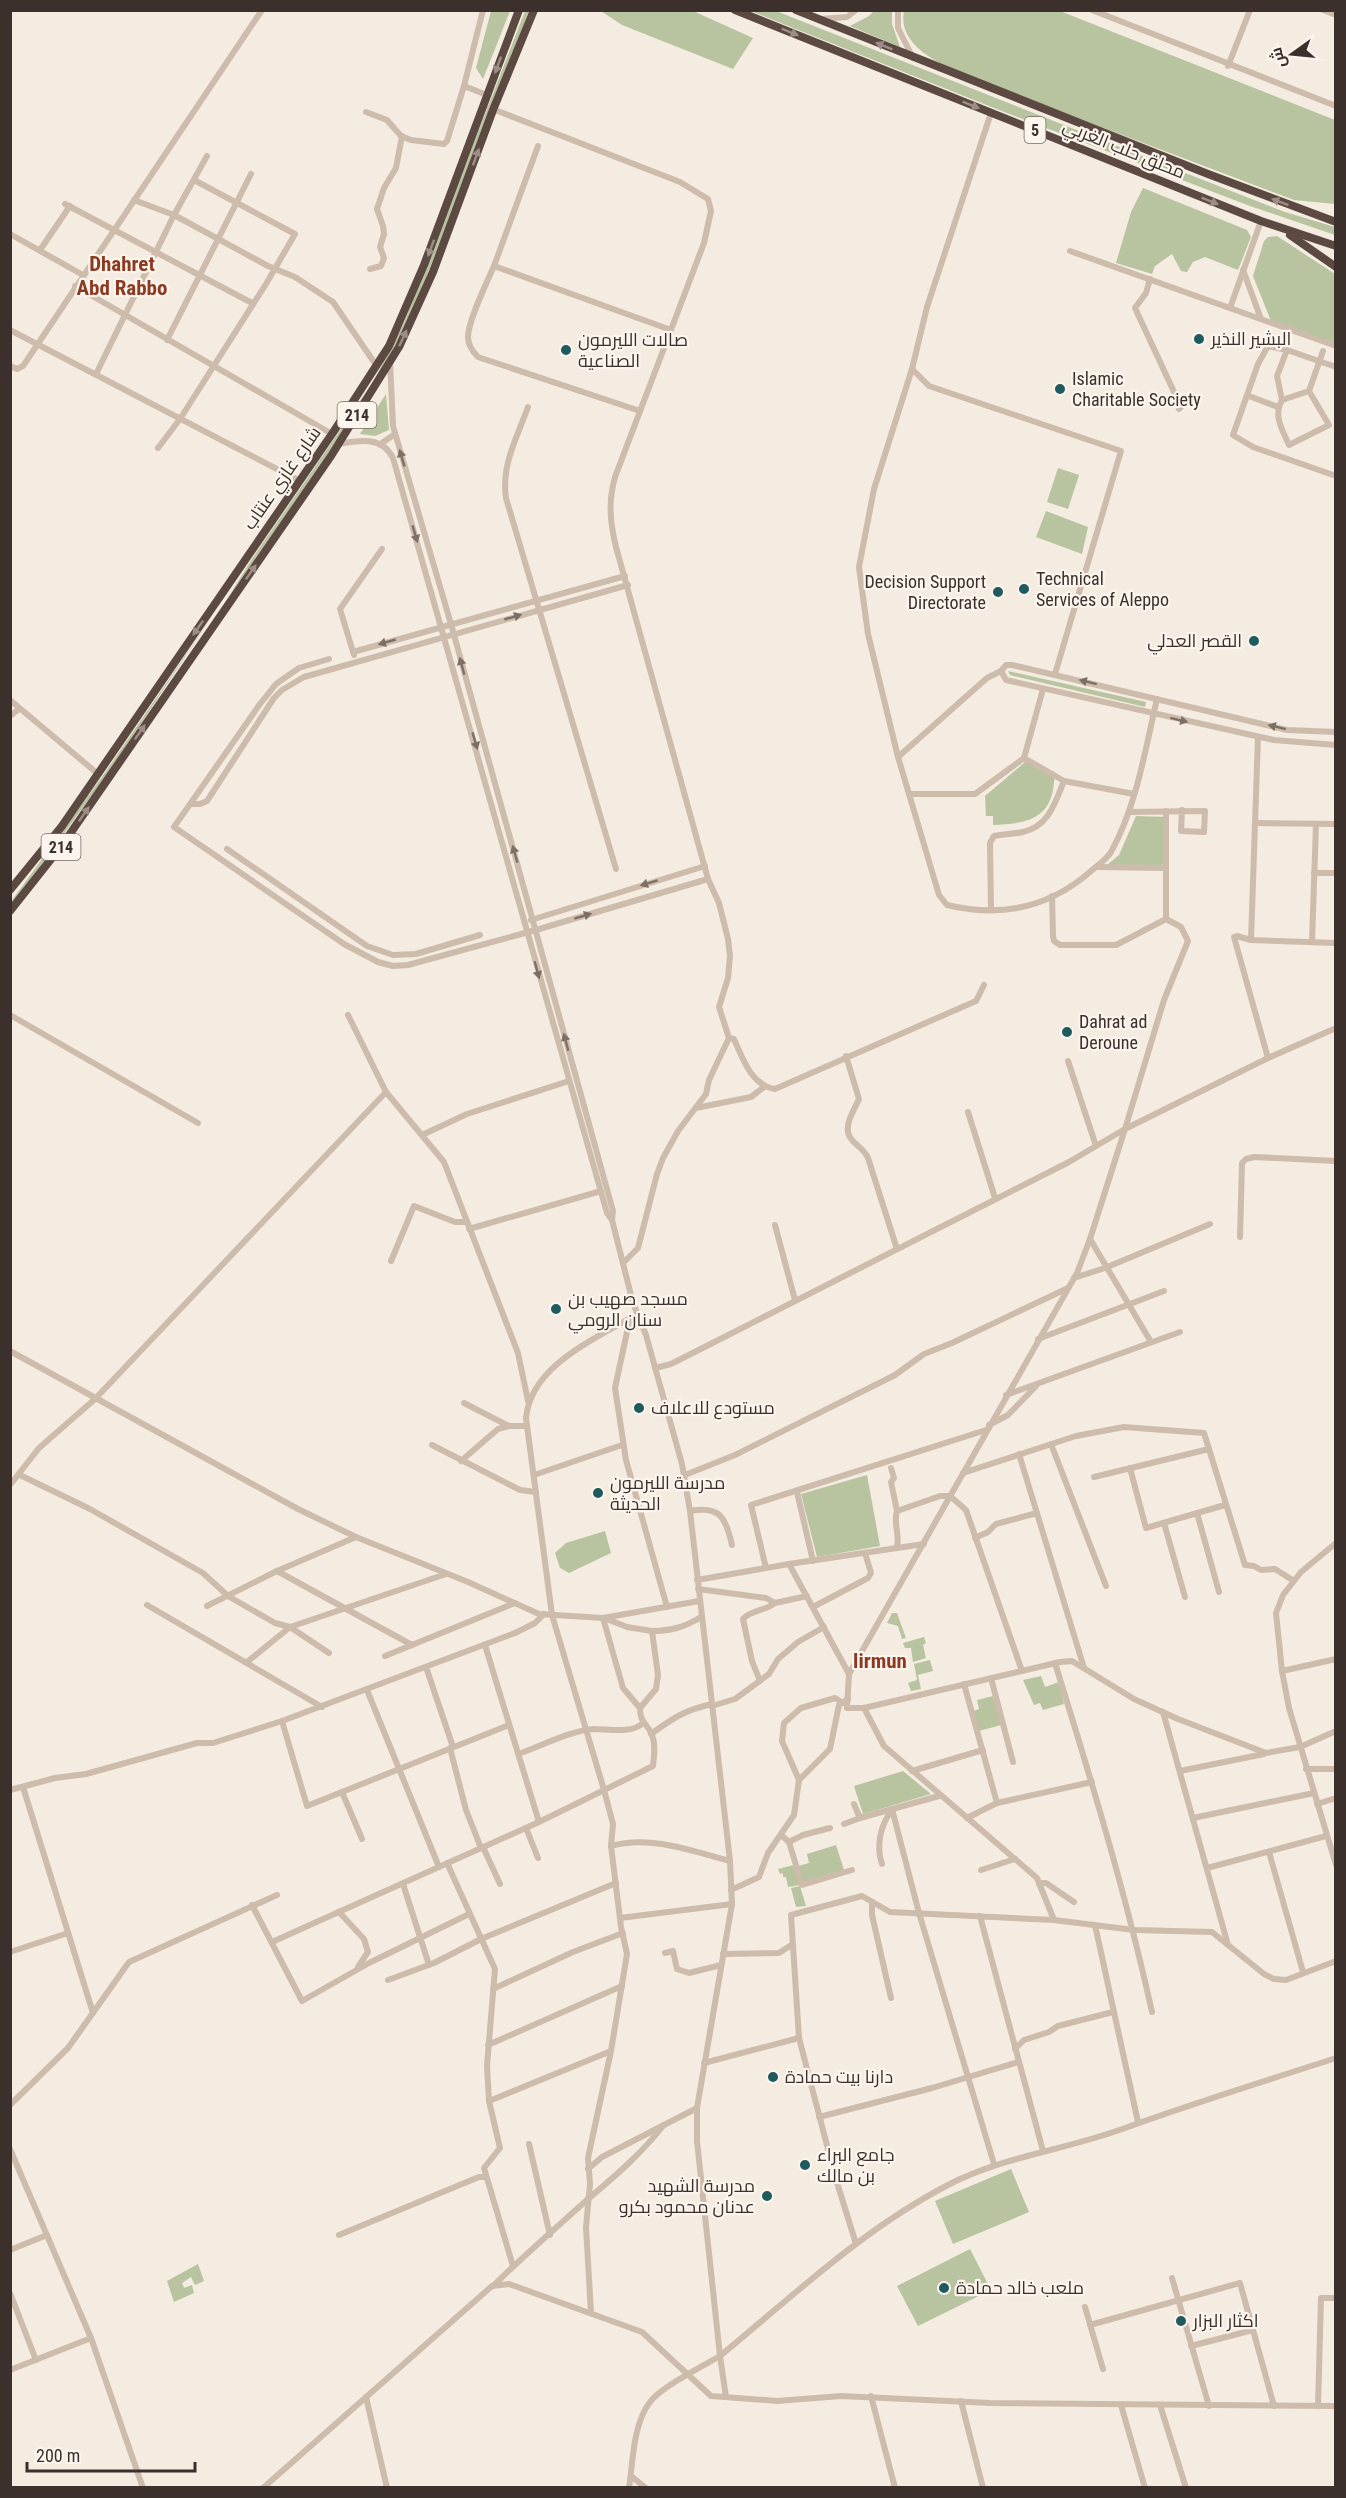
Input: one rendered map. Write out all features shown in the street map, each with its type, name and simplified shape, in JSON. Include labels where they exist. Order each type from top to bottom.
[{"type":"highway","name":"شارع غازي عنتاب","points":[[10,890],[62,826],[332,434],[388,346],[424,265],[519,10]]},
{"type":"highway","name":"214","points":[[10,910],[63,844],[338,444],[390,361],[433,272],[534,10]]},
{"type":"highway","name":"محلق حلب الغربي","points":[[735,10],[1261,221],[1335,246]]},
{"type":"highway","name":"محلق حلب الغربي","points":[[796,10],[1335,222]]},
{"type":"highway","points":[[1306,212],[1335,215]]},
{"type":"highway","points":[[1280,228],[1335,267]]},
{"type":"highway","points":[[213,607],[222,614]]},
{"type":"street","points":[[10,366],[15,369],[21,368],[262,10]]},
{"type":"street","points":[[366,112],[387,120],[402,136],[411,140],[444,144],[447,141],[464,86],[483,10]]},
{"type":"street","points":[[818,19],[847,17],[856,10]]},
{"type":"street","points":[[898,10],[898,28],[914,58]]},
{"type":"street","points":[[1228,66],[1250,10]]},
{"type":"street","points":[[1323,10],[1335,15]]},
{"type":"street","points":[[1097,11],[1228,66],[1335,106]]},
{"type":"street","points":[[464,86],[488,95]]},
{"type":"street","points":[[484,105],[680,182],[708,200],[711,211],[704,243],[610,495],[612,528],[708,879],[719,903],[728,939],[730,956],[728,978],[719,1007],[729,1038],[709,1080],[706,1094],[678,1131],[663,1158],[638,1248],[623,1263]]},
{"type":"street","points":[[991,113],[927,307],[912,369],[874,489],[859,567],[868,634],[898,757],[943,902],[955,907],[980,911],[1031,907],[1077,883],[1110,854],[1130,812],[1157,699]]},
{"type":"street","points":[[370,269],[381,266],[384,258],[380,247],[384,234],[377,209],[384,188],[396,168],[402,136]]},
{"type":"street","points":[[538,146],[468,337],[473,352],[487,360],[640,411]]},
{"type":"street","points":[[96,374],[174,215],[207,156]]},
{"type":"street","points":[[167,340],[216,240],[252,174]]},
{"type":"street","points":[[158,448],[180,419],[275,270],[295,234],[194,180]]},
{"type":"street","points":[[134,200],[174,215],[216,240],[275,270],[295,277],[333,302],[376,365]]},
{"type":"street","points":[[40,249],[67,205],[252,303]]},
{"type":"street","points":[[1230,308],[1261,221]]},
{"type":"street","points":[[10,234],[40,249],[82,275]]},
{"type":"street","points":[[1070,251],[1335,346]]},
{"type":"street","points":[[494,266],[671,330]]},
{"type":"street","points":[[1243,270],[1261,319]]},
{"type":"street","points":[[1150,279],[1146,293],[1135,308],[1181,407],[1179,409]]},
{"type":"street","points":[[75,286],[332,434]]},
{"type":"street","points":[[10,330],[300,481]]},
{"type":"street","points":[[1335,367],[1287,350],[1268,346],[1258,364],[1233,435],[1253,447],[1335,476]]},
{"type":"street","points":[[1284,459],[1289,445],[1276,414],[1282,400],[1277,376],[1287,350]]},
{"type":"street","points":[[1309,391],[1323,351]]},
{"type":"street","points":[[390,361],[395,434],[488,759],[527,933],[569,1081],[576,1091],[613,1211],[612,1220]]},
{"type":"street","points":[[912,369],[929,386],[1121,451],[1055,674]]},
{"type":"street","points":[[1282,400],[1309,391]]},
{"type":"street","points":[[1289,445],[1332,426],[1309,391]]},
{"type":"street","points":[[1248,396],[1278,407]]},
{"type":"street","points":[[528,407],[509,459],[505,483],[506,498],[616,869]]},
{"type":"street","points":[[382,443],[395,434]]},
{"type":"street","points":[[338,444],[360,440],[382,443],[388,448],[393,458],[481,761],[533,919],[601,1191],[612,1220],[685,1475],[730,1861],[732,1904],[697,2108],[697,2141],[726,2397]]},
{"type":"street","points":[[405,497],[413,495]]},
{"type":"street","points":[[356,661],[340,609],[382,549]]},
{"type":"street","points":[[422,556],[430,554]]},
{"type":"street","points":[[353,652],[625,576]]},
{"type":"street","points":[[190,804],[207,801],[267,708],[282,690],[304,677],[628,585]]},
{"type":"street","points":[[329,659],[299,668],[276,684],[174,827],[344,944],[378,962],[393,966],[408,965],[527,933],[708,879]]},
{"type":"street","points":[[898,757],[987,678],[1001,671],[1006,665],[1055,674],[1287,730],[1335,732]]},
{"type":"street","points":[[1001,671],[1006,680],[1154,714],[1258,737],[1295,743],[1335,745]]},
{"type":"street","points":[[909,794],[975,794],[1024,758],[1043,688]]},
{"type":"street","points":[[10,700],[98,774]]},
{"type":"street","points":[[10,716],[19,709]]},
{"type":"street","points":[[1251,940],[1258,737]]},
{"type":"street","points":[[1024,758],[1064,781],[1134,794]]},
{"type":"street","points":[[481,761],[488,759]]},
{"type":"street","points":[[990,910],[992,839],[997,835],[1024,832],[1037,827],[1046,820],[1064,781]]},
{"type":"street","points":[[1130,812],[1182,810],[1205,811],[1204,832],[1181,831],[1182,810]]},
{"type":"street","points":[[1166,811],[1166,919]]},
{"type":"street","points":[[1255,823],[1335,824]]},
{"type":"street","points":[[1312,942],[1316,824]]},
{"type":"street","points":[[227,849],[367,946],[393,955],[416,954],[480,935]]},
{"type":"street","points":[[525,922],[705,866]]},
{"type":"street","points":[[1096,867],[1166,868]]},
{"type":"street","points":[[1314,873],[1335,873]]},
{"type":"street","points":[[619,892],[623,904]]},
{"type":"street","points":[[1052,896],[1053,936],[1054,941],[1060,945],[1116,945],[1166,919]]},
{"type":"street","points":[[1166,919],[1181,927],[1188,941],[1164,1000],[1090,1239],[1074,1278],[849,1674],[845,1701],[847,1708],[864,1708],[1054,1663],[1072,1661],[1125,1694],[1163,1712],[1266,1753]]},
{"type":"street","points":[[1268,1058],[1234,937],[1251,940],[1335,943]]},
{"type":"street","points":[[434,949],[437,957]]},
{"type":"street","points":[[729,1038],[734,1039],[751,1074],[764,1087],[775,1089],[976,1001],[984,985]]},
{"type":"street","points":[[10,1015],[198,1123]]},
{"type":"street","points":[[348,1015],[386,1092],[444,1162],[518,1353],[529,1402],[526,1426],[552,1615],[613,1824],[611,1846],[627,1954],[611,2051],[588,2158],[590,2184],[586,2227],[591,2313]]},
{"type":"street","points":[[655,1368],[671,1364],[1070,1162],[1125,1129],[1268,1058],[1335,1028]]},
{"type":"street","points":[[846,1056],[859,1099],[848,1123],[850,1138],[862,1148],[868,1158],[892,1227],[897,1249]]},
{"type":"street","points":[[1068,1061],[1096,1146]]},
{"type":"street","points":[[422,1135],[467,1114],[569,1081]]},
{"type":"street","points":[[696,1108],[751,1097],[764,1087]]},
{"type":"street","points":[[10,1485],[21,1475],[39,1448],[95,1399],[386,1092]]},
{"type":"street","points":[[968,1112],[995,1198]]},
{"type":"street","points":[[1240,1237],[1242,1163],[1246,1159],[1335,1161]]},
{"type":"street","points":[[391,1261],[414,1206],[468,1225],[601,1191]]},
{"type":"street","points":[[1074,1278],[1105,1268],[1210,1224]]},
{"type":"street","points":[[775,1225],[795,1300]]},
{"type":"street","points":[[1090,1239],[1105,1268],[1151,1342]]},
{"type":"street","points":[[685,1475],[735,1455],[895,1376],[924,1354],[1068,1288]]},
{"type":"street","points":[[1038,1340],[1164,1292]]},
{"type":"street","points":[[529,1402],[541,1380],[572,1352],[630,1318],[636,1310]]},
{"type":"street","points":[[630,1318],[615,1388],[622,1445],[667,1607]]},
{"type":"street","points":[[1005,1396],[1180,1332]]},
{"type":"street","points":[[10,1351],[298,1509],[356,1537],[544,1614],[603,1618],[699,1600]]},
{"type":"street","points":[[766,1568],[751,1505],[797,1492],[988,1427],[1008,1416],[1037,1384]]},
{"type":"street","points":[[464,1404],[509,1426]]},
{"type":"street","points":[[461,1461],[498,1429],[509,1426],[526,1426]]},
{"type":"street","points":[[963,1473],[1076,1436],[1124,1427],[1141,1426],[1204,1433],[1245,1565],[1261,1570],[1275,1569],[1294,1581]]},
{"type":"street","points":[[1051,1444],[1106,1586]]},
{"type":"street","points":[[432,1445],[520,1490],[536,1492]]},
{"type":"street","points":[[534,1475],[622,1445]]},
{"type":"street","points":[[1094,1477],[1209,1449]]},
{"type":"street","points":[[1019,1454],[1084,1668]]},
{"type":"street","points":[[891,1468],[894,1478],[891,1482],[897,1511],[895,1517],[900,1536],[897,1548]]},
{"type":"street","points":[[1130,1468],[1146,1528],[1225,1504]]},
{"type":"street","points":[[21,1475],[90,1509],[203,1573],[228,1596],[275,1623],[290,1627],[329,1653]]},
{"type":"street","points":[[797,1492],[813,1561]]},
{"type":"street","points":[[897,1511],[940,1496],[950,1496],[966,1510],[1022,1671]]},
{"type":"street","points":[[690,1511],[704,1508],[714,1510],[724,1520],[732,1545]]},
{"type":"street","points":[[975,1538],[988,1532],[996,1524],[1037,1513]]},
{"type":"street","points":[[1197,1513],[1219,1592]]},
{"type":"street","points":[[1164,1522],[1185,1597]]},
{"type":"street","points":[[207,1606],[277,1571],[356,1537]]},
{"type":"street","points":[[1335,1543],[1294,1581],[1283,1595],[1276,1613],[1282,1671],[1289,1708],[1335,1865]]},
{"type":"street","points":[[697,1580],[924,1544]]},
{"type":"street","points":[[813,1607],[868,1578],[871,1573],[865,1553]]},
{"type":"street","points":[[789,1564],[849,1674]]},
{"type":"street","points":[[277,1571],[412,1645]]},
{"type":"street","points":[[247,1662],[290,1627],[447,1574]]},
{"type":"street","points":[[698,1588],[766,1598],[775,1603]]},
{"type":"street","points":[[760,1681],[752,1661],[743,1619],[775,1603],[807,1596]]},
{"type":"street","points":[[385,1656],[515,1603]]},
{"type":"street","points":[[147,1605],[322,1707]]},
{"type":"street","points":[[10,1790],[55,1778],[86,1774],[197,1743],[213,1743],[282,1721],[485,1645],[535,1623],[544,1614]]},
{"type":"street","points":[[603,1618],[627,1628],[669,1632],[701,1617]]},
{"type":"street","points":[[603,1618],[623,1688],[640,1708]]},
{"type":"street","points":[[651,1734],[687,1710],[735,1699],[769,1674],[778,1659],[798,1642],[824,1627]]},
{"type":"street","points":[[272,1942],[539,1822],[604,1790],[607,1786],[653,1766],[655,1753],[651,1734],[640,1719],[640,1708],[656,1689],[658,1675],[652,1631]]},
{"type":"street","points":[[485,1645],[539,1822]]},
{"type":"street","points":[[1282,1671],[1335,1659]]},
{"type":"street","points":[[1054,1663],[1092,1782],[1134,1930],[1152,2012]]},
{"type":"street","points":[[426,1667],[451,1747],[466,1810],[500,1884]]},
{"type":"street","points":[[991,1678],[1013,1762]]},
{"type":"street","points":[[964,1684],[997,1803]]},
{"type":"street","points":[[367,1690],[439,1867]]},
{"type":"street","points":[[731,1890],[759,1877],[768,1853],[794,1815],[799,1780],[782,1741],[784,1723],[801,1708],[835,1698],[845,1701]]},
{"type":"street","points":[[799,1780],[830,1749],[839,1705],[845,1701]]},
{"type":"street","points":[[864,1708],[884,1746],[939,1796],[1038,1878],[1054,1920]]},
{"type":"street","points":[[1163,1712],[1229,1947]]},
{"type":"street","points":[[282,1721],[307,1806],[509,1725]]},
{"type":"street","points":[[518,1754],[586,1731],[623,1730],[640,1726],[643,1723]]},
{"type":"street","points":[[1180,1771],[1300,1747],[1335,1731]]},
{"type":"street","points":[[912,1771],[983,1750]]},
{"type":"street","points":[[1306,1768],[1335,1769]]},
{"type":"street","points":[[967,1818],[997,1803],[1092,1782]]},
{"type":"street","points":[[23,1787],[93,2013]]},
{"type":"street","points":[[342,1792],[362,1839]]},
{"type":"street","points":[[1193,1818],[1314,1792]]},
{"type":"street","points":[[844,1824],[939,1796]]},
{"type":"street","points":[[1317,1804],[1335,1798]]},
{"type":"street","points":[[854,1804],[860,1818]]},
{"type":"street","points":[[882,1864],[879,1850],[880,1840],[886,1818],[892,1810]]},
{"type":"street","points":[[892,1810],[919,1913],[994,2164]]},
{"type":"street","points":[[526,1828],[538,1858]]},
{"type":"street","points":[[789,1842],[803,1835],[830,1828]]},
{"type":"street","points":[[781,1835],[789,1842],[802,1885],[852,1870]]},
{"type":"street","points":[[1207,1868],[1326,1836]]},
{"type":"street","points":[[1328,1843],[1335,1841]]},
{"type":"street","points":[[611,1846],[623,1842],[659,1843],[730,1861]]},
{"type":"street","points":[[1269,1852],[1303,1972]]},
{"type":"street","points":[[981,1870],[1015,1859]]},
{"type":"street","points":[[447,1863],[468,1914],[495,1969],[488,2045],[489,2101],[500,2148],[484,2168],[513,2266]]},
{"type":"street","points":[[388,1980],[429,1965],[481,1939],[616,1883]]},
{"type":"street","points":[[1039,1883],[1046,1883],[1074,1902]]},
{"type":"street","points":[[403,1884],[429,1965]]},
{"type":"street","points":[[10,2105],[69,2048],[129,1962],[277,1895]]},
{"type":"street","points":[[856,2244],[799,2038],[791,1915],[862,1896],[890,1912],[1054,1920],[1134,1930],[1212,1932],[1264,1974],[1274,1979],[1286,1980],[1335,1961]]},
{"type":"street","points":[[872,1902],[872,1915],[891,1998]]},
{"type":"street","points":[[620,1918],[732,1904]]},
{"type":"street","points":[[252,1905],[302,2001],[356,1970],[468,1914]]},
{"type":"street","points":[[339,1912],[364,1939],[368,1953],[356,1970]]},
{"type":"street","points":[[980,1916],[1043,2151]]},
{"type":"street","points":[[1095,1925],[1138,2122]]},
{"type":"street","points":[[10,1952],[68,1933]]},
{"type":"street","points":[[493,1989],[573,1952],[623,1933]]},
{"type":"street","points":[[723,1954],[778,1953],[793,1944]]},
{"type":"street","points":[[665,1953],[673,1951],[677,1969],[689,1973],[721,1965]]},
{"type":"street","points":[[488,2045],[622,1986]]},
{"type":"street","points":[[1015,2049],[1024,2040],[1049,2032],[1059,2026],[1113,2012]]},
{"type":"street","points":[[704,2063],[799,2038]]},
{"type":"street","points":[[489,2101],[611,2051]]},
{"type":"street","points":[[629,2487],[638,2426],[650,2401],[687,2374],[720,2356],[856,2244],[905,2210],[948,2185],[994,2164],[1138,2122],[1335,2058]]},
{"type":"street","points":[[819,2117],[932,2088],[1018,2062]]},
{"type":"street","points":[[588,2169],[602,2157],[697,2108]]},
{"type":"street","points":[[263,2487],[638,2156],[663,2126]]},
{"type":"street","points":[[529,2144],[550,2235]]},
{"type":"street","points":[[10,2149],[91,2338],[143,2487]]},
{"type":"street","points":[[339,2235],[486,2177]]},
{"type":"street","points":[[10,2250],[47,2235]]},
{"type":"street","points":[[1172,2278],[1209,2406]]},
{"type":"street","points":[[1090,2325],[1240,2283],[1274,2406]]},
{"type":"street","points":[[492,2286],[509,2284],[642,2332],[711,2396],[777,2401],[871,2396],[961,2401],[1335,2406]]},
{"type":"street","points":[[10,2293],[14,2313],[36,2360]]},
{"type":"street","points":[[1318,2406],[1321,2298],[1335,2298]]},
{"type":"street","points":[[1085,2307],[1103,2369]]},
{"type":"street","points":[[1191,2346],[1253,2330]]},
{"type":"street","points":[[10,2370],[91,2338]]},
{"type":"street","points":[[871,2396],[896,2487]]},
{"type":"street","points":[[366,2397],[387,2487]]},
{"type":"street","points":[[961,2401],[983,2487]]},
{"type":"street","points":[[1121,2404],[1145,2487]]},
{"type":"street","points":[[1160,2405],[1186,2487]]},
{"type":"street","points":[[631,2476],[646,2487]]},
{"type":"green space","points":[[904,10],[1060,11],[1335,120],[1335,204],[1294,200],[964,75],[932,58],[913,43],[904,23]]},
{"type":"green space","points":[[491,11],[510,11],[483,79],[476,68]]},
{"type":"green space","points":[[525,11],[529,11],[406,327],[380,373],[340,436],[227,599],[373,382],[404,323]]},
{"type":"green space","points":[[601,11],[693,11],[753,38],[733,69],[622,25]]},
{"type":"green space","points":[[751,11],[776,11],[1285,212],[1335,227],[1335,235],[1250,206],[994,108]]},
{"type":"green space","points":[[874,11],[892,11],[892,24],[900,47],[850,26]]},
{"type":"green space","points":[[1143,188],[1247,230],[1251,237],[1238,270],[1205,257],[1193,262],[1187,272],[1181,271],[1172,254],[1155,266],[1152,274],[1116,263],[1131,212]]},
{"type":"green space","points":[[1277,236],[1335,274],[1335,343],[1271,321],[1253,276],[1264,241],[1268,237]]},
{"type":"green space","points":[[386,394],[389,430],[375,436],[360,434]]},
{"type":"green space","points":[[1058,468],[1079,475],[1068,509],[1047,502]]},
{"type":"green space","points":[[1046,511],[1088,527],[1082,554],[1036,537]]},
{"type":"green space","points":[[209,621],[110,770],[11,907],[10,903],[104,774]]},
{"type":"green space","points":[[1008,671],[1146,702],[1145,707],[1010,675]]},
{"type":"green space","points":[[1025,762],[1055,772],[1053,790],[1046,808],[1034,818],[1026,821],[993,825],[993,816],[986,816],[985,796]]},
{"type":"green space","points":[[1136,816],[1167,817],[1166,863],[1161,865],[1107,865],[1119,855]]},
{"type":"green space","points":[[867,1475],[880,1546],[817,1557],[801,1494]]},
{"type":"green space","points":[[605,1531],[611,1553],[569,1573],[560,1568],[555,1553],[566,1543]]},
{"type":"green space","points":[[892,1613],[897,1613],[906,1638],[902,1639],[898,1626],[887,1623]]},
{"type":"green space","points":[[924,1637],[926,1658],[913,1662],[911,1648],[905,1648],[903,1643]]},
{"type":"green space","points":[[930,1660],[933,1671],[918,1675],[921,1689],[911,1691],[908,1683],[917,1680],[914,1664]]},
{"type":"green space","points":[[1041,1676],[1045,1687],[1059,1682],[1064,1704],[1043,1710],[1040,1703],[1034,1705],[1023,1680]]},
{"type":"green space","points":[[993,1696],[1001,1725],[979,1731],[974,1711],[979,1709],[977,1700]]},
{"type":"green space","points":[[903,1771],[931,1794],[863,1814],[854,1786]]},
{"type":"green space","points":[[836,1845],[844,1870],[803,1883],[798,1866],[809,1863],[807,1854]]},
{"type":"green space","points":[[794,1865],[800,1885],[788,1887],[786,1877],[783,1877],[783,1873],[780,1874],[778,1869]]},
{"type":"green space","points":[[800,1886],[806,1906],[796,1907],[791,1888]]},
{"type":"green space","points":[[1011,2169],[1029,2212],[953,2244],[935,2201]]},
{"type":"green space","name":"ملعب خالد حمادة","points":[[970,2249],[991,2290],[918,2326],[897,2286]]},
{"type":"green space","points":[[198,2264],[204,2281],[195,2285],[191,2277],[182,2283],[184,2288],[192,2285],[194,2293],[174,2302],[167,2281]]},
{"type":"place","name":"البشير النذير","points":[[1199,339]]},
{"type":"place","name":"صالات الليرمون الصناعية","points":[[566,350]]},
{"type":"place","name":"Islamic Charitable Society","points":[[1060,389]]},
{"type":"place","name":"Technical Services of Aleppo","points":[[1024,589]]},
{"type":"place","name":"Decision Support Directorate","points":[[998,592]]},
{"type":"place","name":"القصر العدلي","points":[[1254,641]]},
{"type":"place","name":"Dahrat ad Deroune","points":[[1067,1032]]},
{"type":"place","name":"مسجد صهيب بن سنان الرومي","points":[[556,1309]]},
{"type":"place","name":"مستودع للاعلاف","points":[[639,1408]]},
{"type":"place","name":"مدرسة الليرمون الحديثة","points":[[598,1493]]},
{"type":"place","name":"دارنا بيت حمادة","points":[[773,2077]]},
{"type":"place","name":"جامع البراء بن مالك","points":[[805,2165]]},
{"type":"place","name":"مدرسة الشهيد عدنان محمود بكرو","points":[[767,2196]]},
{"type":"place","name":"ملعب خالد حمادة","points":[[944,2288]]},
{"type":"place","name":"اكثار البزار","points":[[1181,2321]]},
{"type":"district","name":"Dhahret Abd Rabbo","points":[[122,276]]},
{"type":"district","name":"lirmun","points":[[880,1661]]}]
